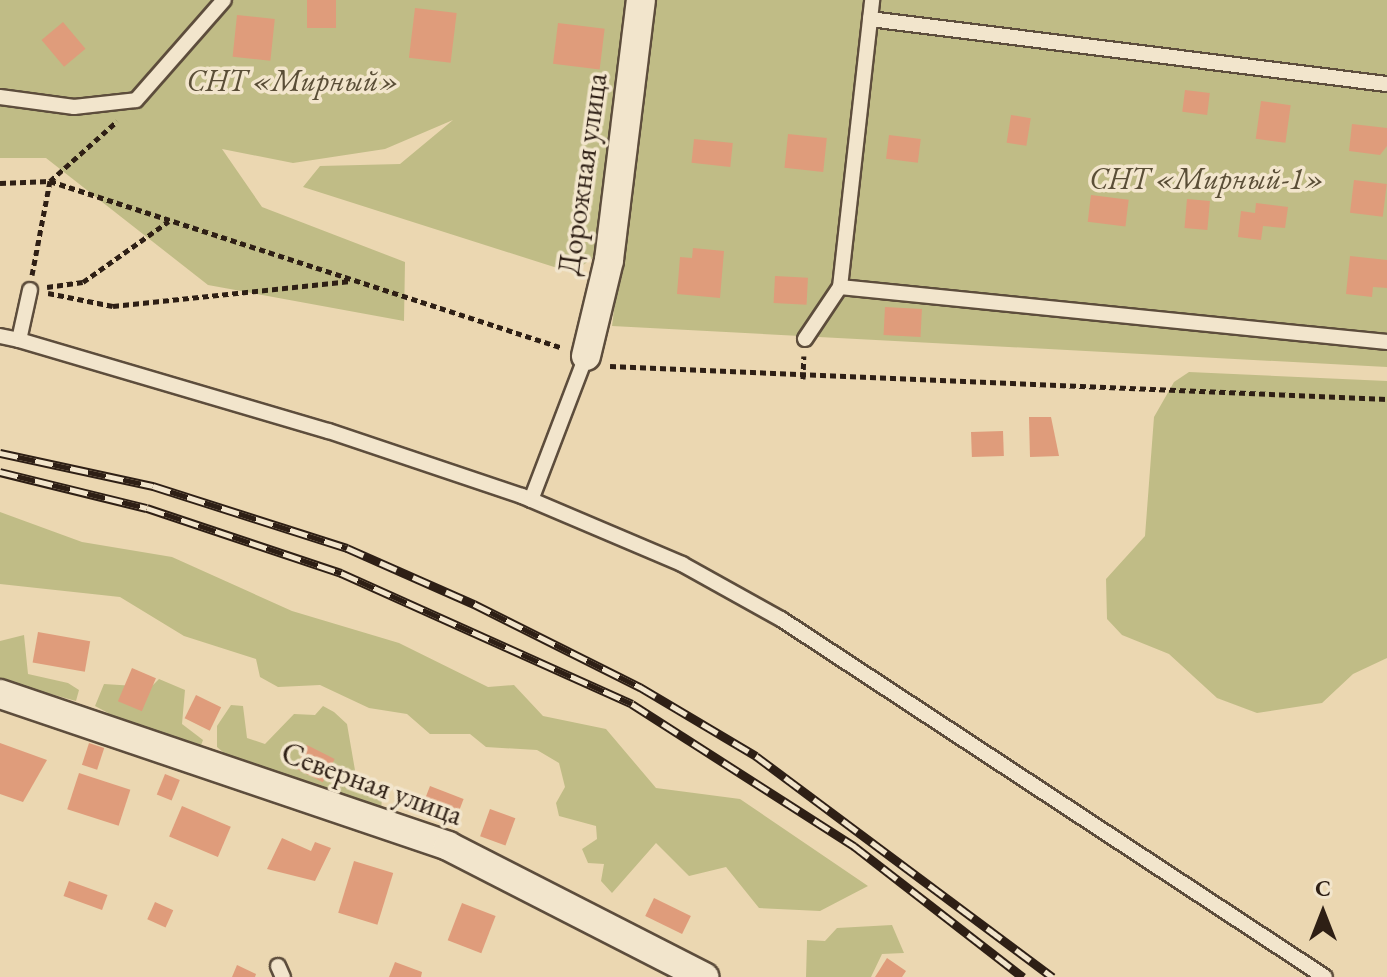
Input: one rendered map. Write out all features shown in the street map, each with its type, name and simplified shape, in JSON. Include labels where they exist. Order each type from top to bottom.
[{"type":"street","name":"Дорожная улица","points":[[586,356],[609,260],[641,0]]},
{"type":"street","name":"Северная улица","points":[[0,694],[448,846],[704,977]]},
{"type":"lane","points":[[0,97],[74,107],[136,100],[224,0]]},
{"type":"lane","points":[[805,339],[840,287],[872,0]]},
{"type":"lane","points":[[870,19],[1387,84]]},
{"type":"lane","points":[[840,287],[1387,342]]},
{"type":"lane","points":[[19,340],[30,290]]},
{"type":"lane","points":[[0,336],[531,500],[682,564],[781,619],[1325,977]]},
{"type":"lane","points":[[531,500],[586,356]]},
{"type":"path","points":[[30,290],[50,181],[136,100]]},
{"type":"path","points":[[0,183],[50,181],[586,356]]},
{"type":"path","points":[[30,290],[83,282],[170,220]]},
{"type":"path","points":[[30,290],[113,306],[353,280]]},
{"type":"path","points":[[622,371],[1387,399]]},
{"type":"green space","name":"СНТ «Мирный-1»","points":[[0,0],[1387,0],[1387,367],[612,326],[620,263],[595,256],[573,273],[303,187],[320,166],[400,164],[453,120],[385,149],[293,163],[222,149],[262,207],[405,262],[404,321],[208,285],[46,158],[0,158]]},
{"type":"green space","points":[[1189,372],[1387,381],[1387,658],[1353,674],[1322,703],[1257,713],[1217,698],[1169,654],[1122,635],[1107,619],[1106,579],[1145,536],[1154,417],[1174,382]]},
{"type":"green space","points":[[0,512],[82,542],[172,557],[292,611],[399,643],[488,687],[514,685],[543,716],[606,729],[656,788],[740,799],[868,886],[820,911],[759,908],[726,867],[689,876],[656,843],[612,893],[601,881],[604,864],[588,863],[582,849],[597,839],[596,826],[559,816],[556,803],[565,787],[559,763],[537,750],[486,747],[470,734],[430,734],[407,714],[369,708],[320,685],[278,687],[260,677],[256,659],[184,636],[120,597],[0,584]]},
{"type":"green space","points":[[24,635],[28,674],[68,683],[79,690],[76,701],[0,680],[0,641]]},
{"type":"green space","points":[[159,679],[185,690],[182,724],[203,740],[200,748],[157,739],[95,706],[104,684],[151,687]]},
{"type":"green space","points":[[231,705],[243,706],[247,738],[265,744],[294,714],[315,715],[323,706],[334,712],[347,724],[356,776],[382,797],[381,812],[237,764],[217,747],[217,726]]},
{"type":"green space","points":[[892,925],[904,953],[882,954],[871,977],[806,977],[807,940],[825,941],[837,928]]},
{"type":"building","points":[[307,0],[336,0],[336,28],[307,28]]},
{"type":"building","points":[[415,8],[457,13],[451,63],[409,58]]},
{"type":"building","points":[[237,15],[275,19],[270,61],[233,57]]},
{"type":"building","points":[[63,22],[85,49],[64,67],[42,40]]},
{"type":"building","points":[[558,23],[605,29],[600,69],[553,64]]},
{"type":"building","points":[[1185,90],[1210,93],[1207,115],[1182,112]]},
{"type":"building","points":[[1261,101],[1291,105],[1285,143],[1256,139]]},
{"type":"building","points":[[1011,115],[1031,118],[1026,146],[1007,143]]},
{"type":"building","points":[[1352,124],[1387,128],[1387,146],[1380,155],[1349,151]]},
{"type":"building","points":[[788,134],[827,138],[823,172],[784,168]]},
{"type":"building","points":[[889,135],[921,139],[918,163],[886,159]]},
{"type":"building","points":[[694,139],[733,143],[730,167],[691,163]]},
{"type":"building","points":[[1354,180],[1387,184],[1383,217],[1350,213]]},
{"type":"building","points":[[1091,195],[1129,200],[1125,226],[1088,222]]},
{"type":"building","points":[[1187,199],[1210,201],[1207,230],[1184,228]]},
{"type":"building","points":[[1256,203],[1288,207],[1285,228],[1263,226],[1261,240],[1238,237],[1241,211],[1255,213]]},
{"type":"building","points":[[693,248],[724,251],[720,298],[677,294],[680,257],[692,258]]},
{"type":"building","points":[[1350,256],[1387,260],[1387,288],[1373,287],[1372,297],[1346,294]]},
{"type":"building","points":[[775,276],[808,278],[807,305],[774,303]]},
{"type":"building","points":[[885,307],[922,309],[920,337],[884,335]]},
{"type":"building","points":[[1029,417],[1051,417],[1059,456],[1030,457]]},
{"type":"building","points":[[1003,431],[1004,456],[972,457],[971,432]]},
{"type":"building","points":[[38,632],[90,641],[85,672],[33,663]]},
{"type":"building","points":[[132,668],[156,678],[142,711],[118,701]]},
{"type":"building","points":[[196,695],[221,707],[210,731],[185,718]]},
{"type":"building","points":[[0,743],[47,760],[23,802],[0,794]]},
{"type":"building","points":[[89,743],[104,748],[97,770],[82,765]]},
{"type":"building","points":[[307,745],[335,759],[323,782],[295,768]]},
{"type":"building","points":[[79,773],[130,790],[119,826],[67,809]]},
{"type":"building","points":[[165,774],[180,780],[172,800],[157,794]]},
{"type":"building","points":[[430,786],[464,799],[453,827],[419,814]]},
{"type":"building","points":[[182,806],[231,827],[218,857],[169,836]]},
{"type":"building","points":[[490,809],[515,818],[505,845],[480,836]]},
{"type":"building","points":[[282,838],[311,851],[315,842],[331,848],[315,881],[267,869]]},
{"type":"building","points":[[354,861],[393,873],[377,925],[338,913]]},
{"type":"building","points":[[69,881],[108,895],[102,910],[64,896]]},
{"type":"building","points":[[654,898],[691,916],[682,934],[645,916]]},
{"type":"building","points":[[155,902],[173,910],[166,927],[147,919]]},
{"type":"building","points":[[462,903],[496,916],[481,953],[448,940]]},
{"type":"building","points":[[887,958],[906,971],[902,977],[875,977]]},
{"type":"building","points":[[395,962],[422,972],[421,977],[389,977]]},
{"type":"building","points":[[237,965],[256,974],[255,977],[232,977]]},
{"type":"railway","points":[[0,453],[153,486],[347,548],[474,604],[640,687],[756,756],[1053,977]]},
{"type":"railway","points":[[0,472],[147,508],[341,573],[632,704],[854,846],[1023,977]]},
{"type":"park label","name":"СНТ «Мирный»","points":[[293,81]]}]
